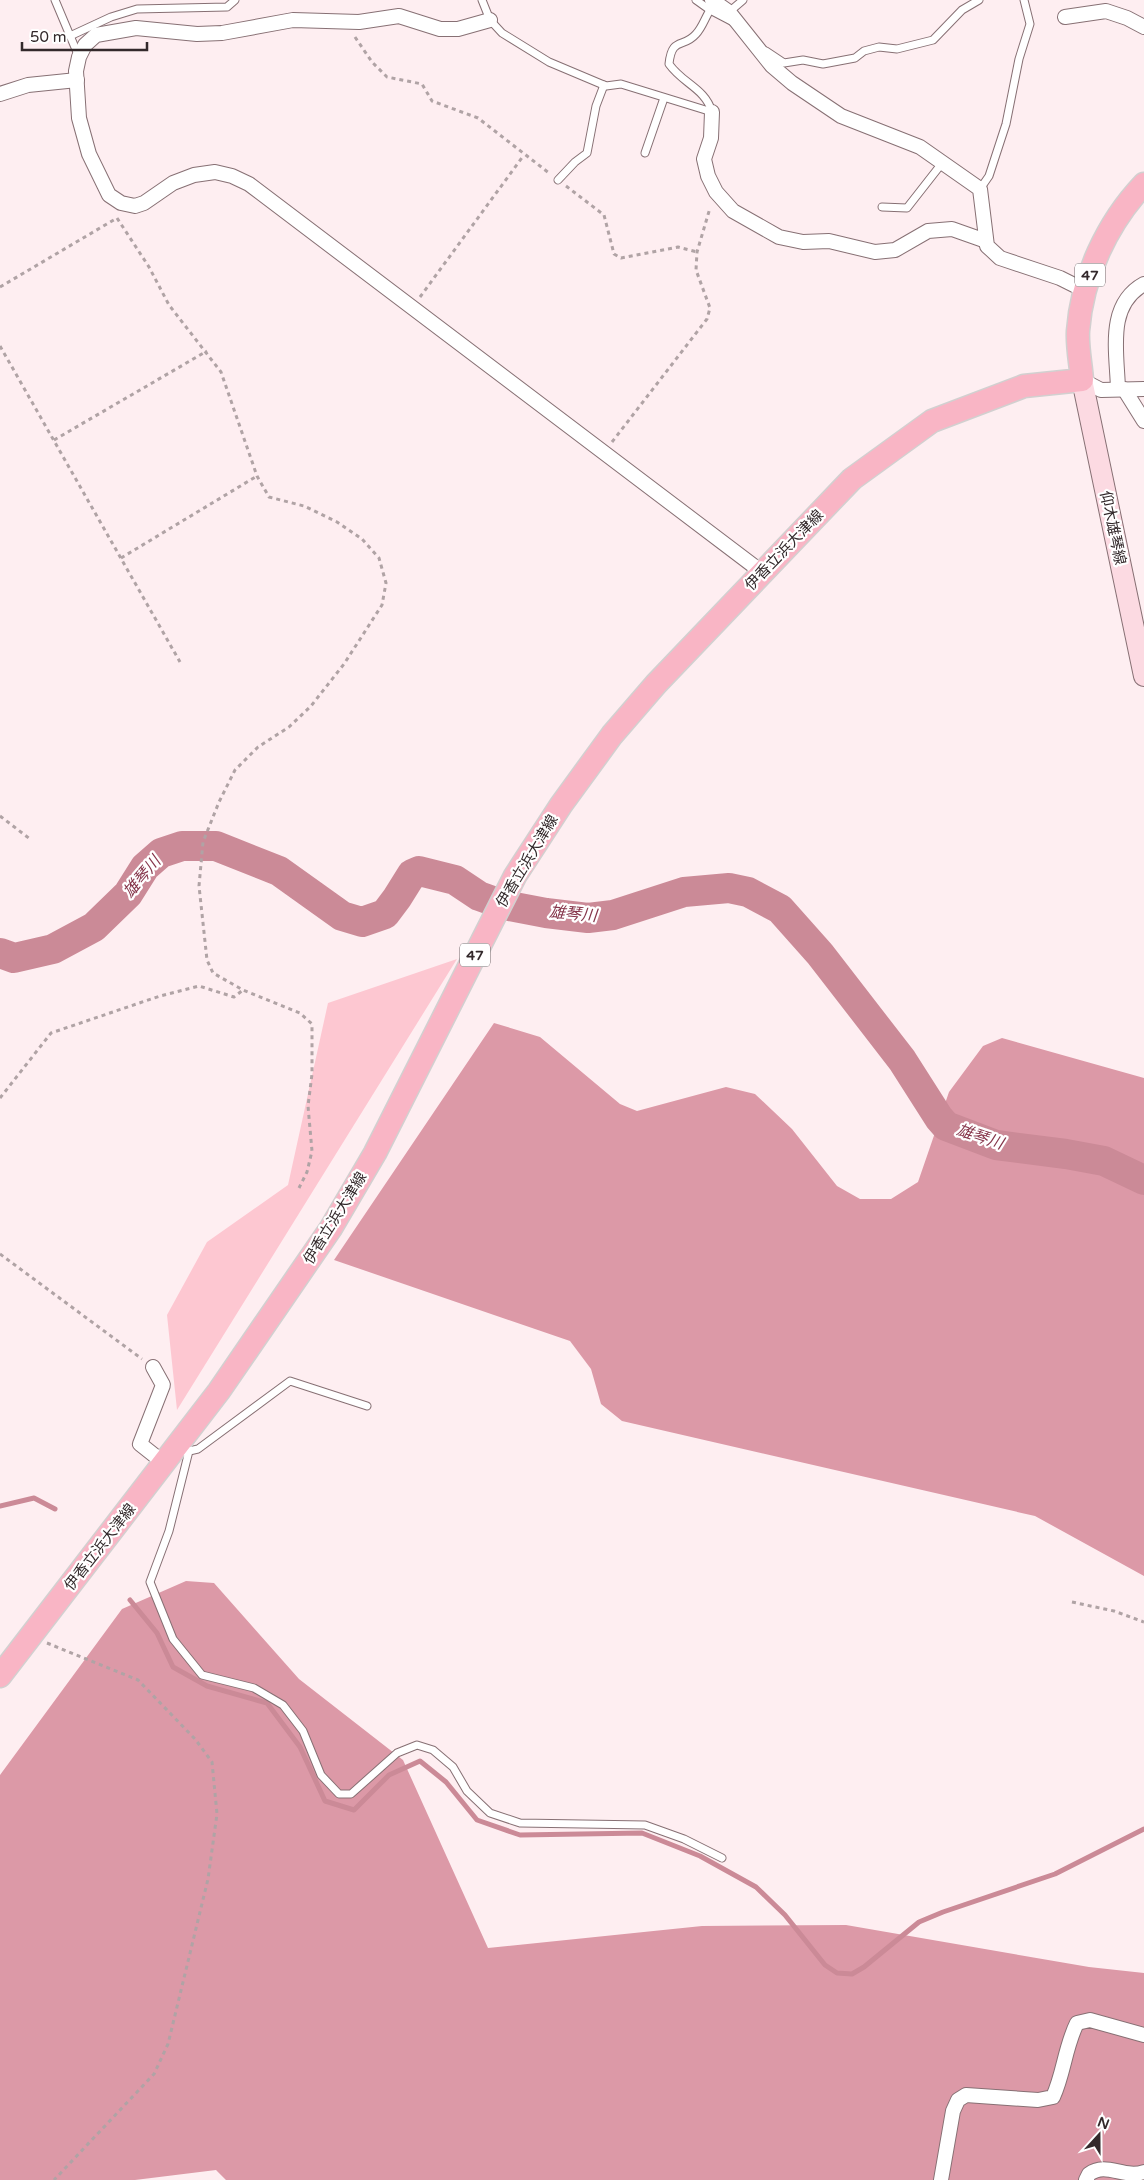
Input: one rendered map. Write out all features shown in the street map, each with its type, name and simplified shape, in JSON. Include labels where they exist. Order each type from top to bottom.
[{"type":"main road","name":"47","points":[[1082,380],[1078,331],[1087,282],[1108,231],[1133,195],[1144,184]]},
{"type":"main road","name":"伊香立浜大津線","points":[[0,1676],[174,1456],[331,1228],[375,1152],[515,876],[561,805],[612,735],[852,479],[932,421],[1024,386],[1082,380]]},
{"type":"main road","name":"仰木雄琴線","points":[[1082,380],[1144,676]]},
{"type":"street","points":[[711,5],[729,12],[772,66],[792,84],[841,116],[920,147],[980,189],[987,246],[1000,258],[1060,278],[1086,291]]},
{"type":"street","points":[[1065,17],[1106,11],[1127,18],[1144,27]]},
{"type":"street","points":[[490,20],[458,29],[440,29],[399,16],[351,22],[292,20],[222,33],[197,34],[136,28],[96,35],[85,45],[80,57],[77,80],[79,118],[89,154],[108,195],[121,203],[134,206],[144,203],[173,183],[194,175],[215,172],[232,176],[249,184],[763,573]]},
{"type":"street","points":[[0,94],[28,85],[77,80]]},
{"type":"street","points":[[712,112],[711,138],[704,159],[712,185],[734,211],[779,237],[803,242],[829,241],[875,252],[895,250],[928,231],[952,229],[986,241]]},
{"type":"street","points":[[1144,284],[1131,291],[1123,304],[1116,322],[1121,389],[1144,421]]},
{"type":"street","points":[[1082,380],[1102,390],[1144,389]]},
{"type":"street","points":[[153,1366],[163,1385],[140,1444],[174,1456]]},
{"type":"street","points":[[941,2180],[953,2111],[958,2100],[966,2095],[1038,2100],[1053,2097],[1059,2084],[1071,2034],[1077,2023],[1090,2020],[1144,2035]]},
{"type":"street","points":[[1086,2180],[1089,2174],[1101,2169],[1135,2175],[1144,2172]]},
{"type":"lane","points":[[55,0],[80,57]]},
{"type":"lane","points":[[70,36],[111,17],[137,9],[227,7],[236,0]]},
{"type":"lane","points":[[482,0],[490,20],[502,33],[548,62],[604,85],[621,84],[712,112]]},
{"type":"lane","points":[[696,0],[711,5],[738,24]]},
{"type":"lane","points":[[729,12],[743,0]]},
{"type":"lane","points":[[755,44],[784,63],[803,60],[823,64],[855,58],[864,51],[879,47],[898,49],[933,40],[962,10],[979,0]]},
{"type":"lane","points":[[980,189],[989,176],[1006,124],[1019,59],[1030,24],[1024,0]]},
{"type":"lane","points":[[711,5],[695,35],[675,45],[670,53],[669,64],[676,74],[705,96],[712,112]]},
{"type":"lane","points":[[558,180],[575,162],[588,153],[596,106],[604,85]]},
{"type":"lane","points":[[644,153],[664,98]]},
{"type":"lane","points":[[882,207],[907,208],[943,162]]},
{"type":"lane","points":[[367,1406],[290,1381],[198,1449],[174,1456],[169,1531],[150,1582],[173,1639],[202,1676],[254,1688],[283,1705],[303,1731],[320,1775],[339,1794],[351,1794],[397,1753],[417,1745],[433,1750],[453,1767],[467,1790],[490,1813],[520,1823],[645,1825],[684,1839],[722,1858]]},
{"type":"path","points":[[351,22],[355,38],[387,77],[422,84],[432,100],[478,118],[604,214],[614,254],[621,258],[678,247],[697,252]]},
{"type":"path","points":[[412,308],[524,154]]},
{"type":"path","points":[[604,453],[707,319],[710,308],[696,270],[697,252],[712,202],[712,185]]},
{"type":"path","points":[[0,286],[117,218],[121,203]]},
{"type":"path","points":[[117,218],[149,267],[169,305],[222,372],[257,476],[269,497],[304,506],[337,522],[362,539],[379,558],[386,583],[382,605],[344,664],[311,706],[289,727],[258,746],[235,770],[219,802],[203,842],[199,886],[206,960],[213,973],[243,990],[300,1013],[312,1024],[312,1074],[308,1106],[312,1151],[307,1172],[299,1188]]},
{"type":"path","points":[[0,346],[180,662]]},
{"type":"path","points":[[54,440],[207,351]]},
{"type":"path","points":[[121,558],[257,476]]},
{"type":"path","points":[[0,816],[30,840]]},
{"type":"path","points":[[0,1098],[51,1033],[160,996],[199,986],[234,997],[243,990]]},
{"type":"path","points":[[0,1254],[153,1366]]},
{"type":"path","points":[[1072,1602],[1114,1611],[1144,1622]]},
{"type":"path","points":[[30,1636],[138,1680],[195,1739],[212,1762],[217,1814],[208,1879],[168,2044],[154,2074],[54,2180]]},
{"type":"shaded area","points":[[457,959],[177,1410],[167,1315],[207,1242],[288,1185],[328,1003]]},
{"type":"shaded area","points":[[494,1023],[540,1037],[620,1104],[637,1111],[726,1087],[755,1094],[792,1129],[837,1186],[860,1199],[891,1199],[918,1182],[949,1092],[983,1046],[1002,1038],[1144,1078],[1144,1576],[1035,1516],[622,1421],[601,1404],[591,1369],[570,1341],[334,1260]]},
{"type":"shaded area","points":[[186,1581],[214,1583],[299,1679],[403,1760],[488,1948],[702,1926],[846,1925],[1089,1967],[1144,1973],[1144,2180],[226,2180],[216,2170],[135,2180],[0,2180],[0,1775],[122,1609]]},
{"type":"waterway","name":"雄琴川","points":[[0,953],[14,958],[53,949],[94,927],[128,894],[145,867],[161,853],[182,846],[216,846],[279,871],[342,916],[362,922],[385,914],[412,874],[419,871],[455,880],[479,896],[504,905],[588,918],[613,915],[684,892],[729,888],[748,892],[780,909],[820,954],[902,1060],[946,1126],[996,1145],[1104,1161],[1144,1180]]},
{"type":"waterway","points":[[0,1506],[34,1498],[55,1509]]},
{"type":"waterway","points":[[130,1600],[157,1633],[173,1667],[207,1686],[267,1703],[300,1747],[325,1801],[354,1810],[389,1775],[420,1761],[446,1782],[477,1820],[520,1835],[642,1833],[700,1856],[756,1887],[785,1915],[825,1965],[837,1973],[852,1974],[864,1967],[919,1922],[1055,1874],[1144,1829]]}]
